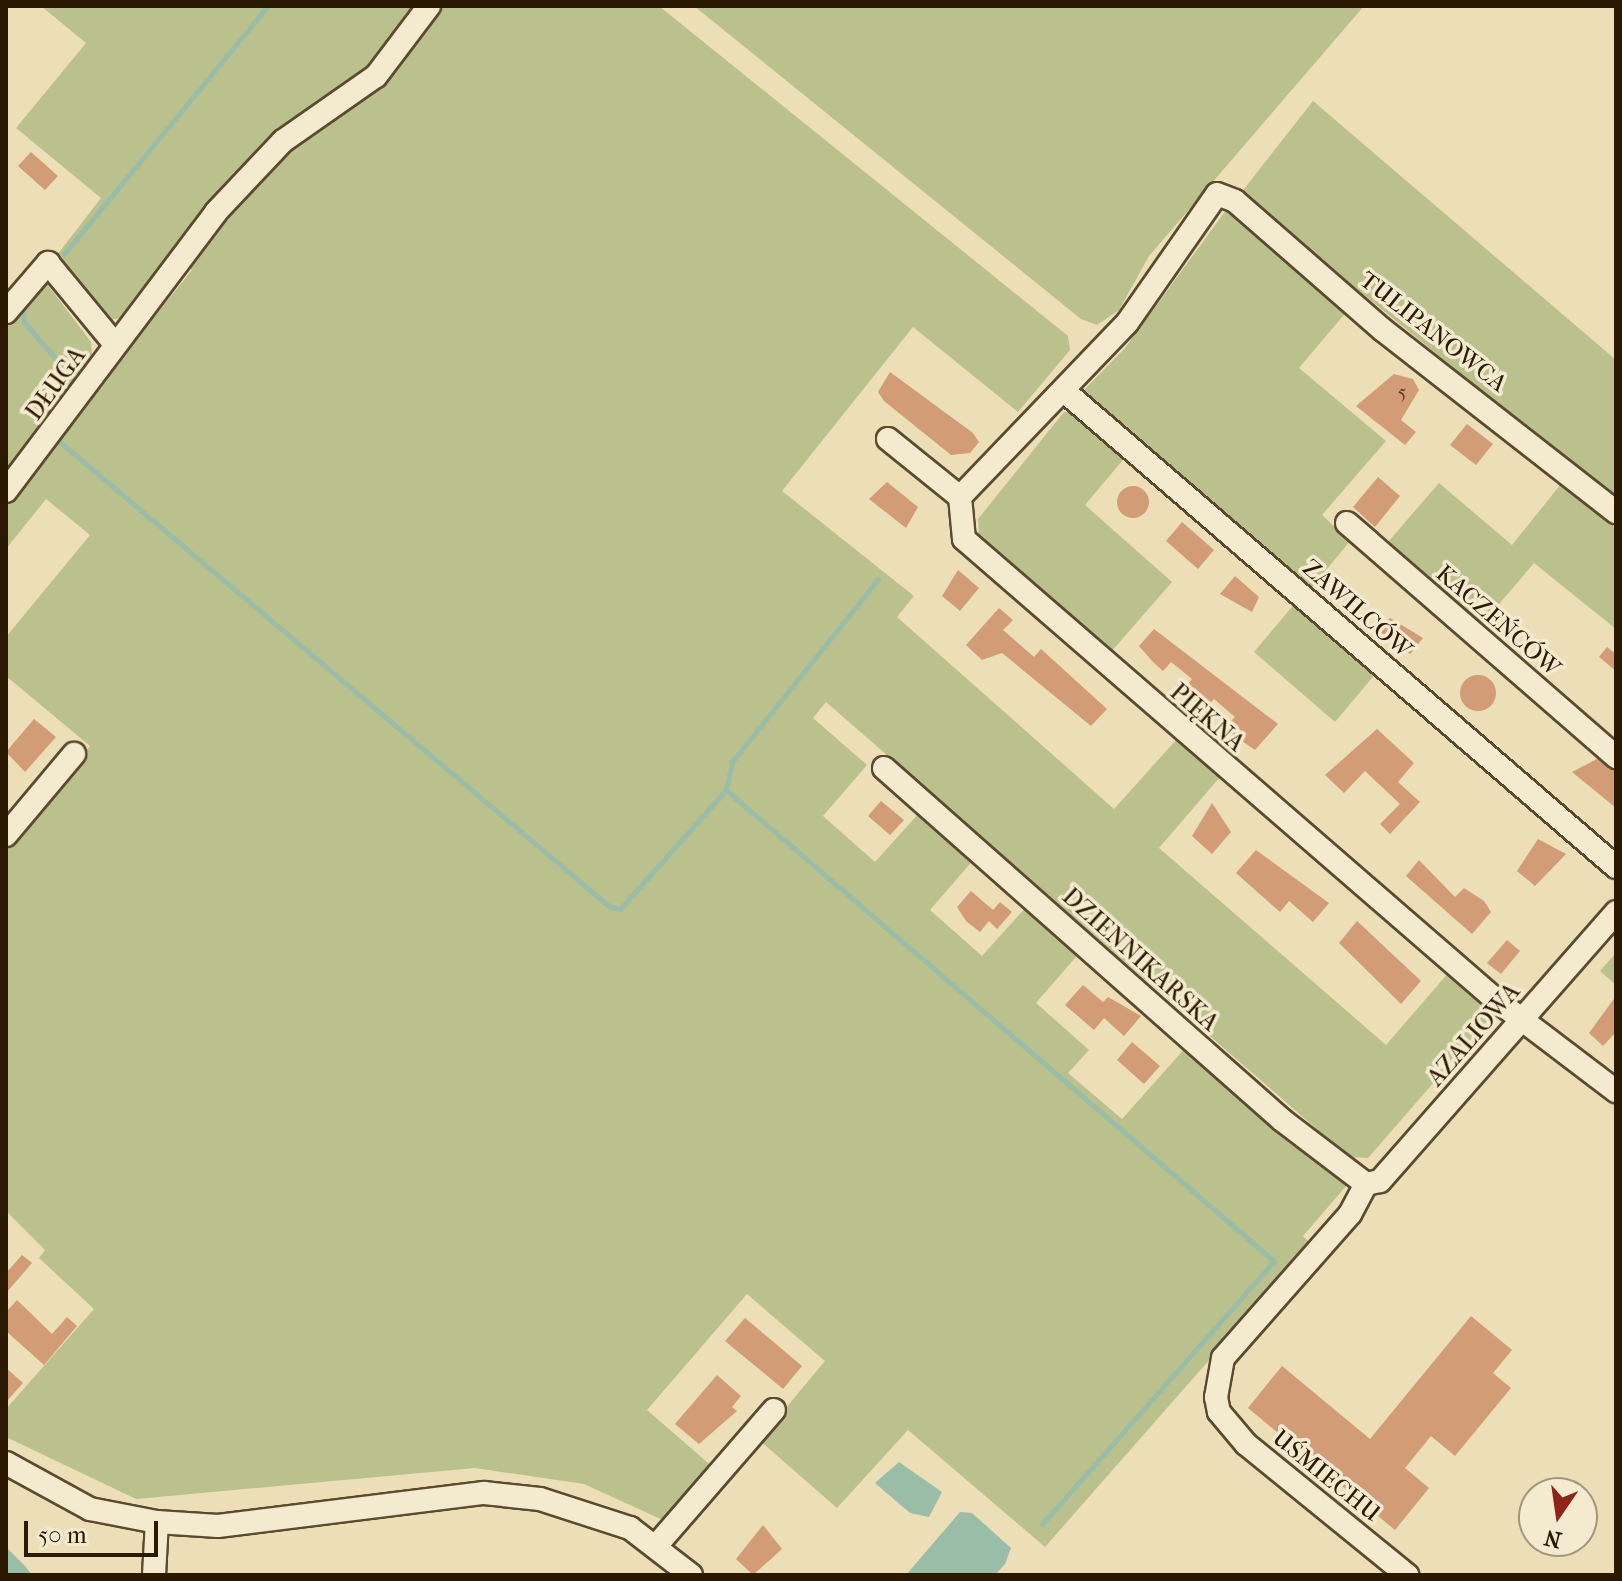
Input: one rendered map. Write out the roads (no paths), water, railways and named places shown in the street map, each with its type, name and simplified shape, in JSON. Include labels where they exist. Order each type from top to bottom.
[{"type":"street","name":"DŁUGA","points":[[6,491],[86,393],[114,343],[216,212],[283,141],[376,76],[429,6]]},
{"type":"street","name":"TULIPANOWCA","points":[[1063,390],[1127,323],[1217,194],[1235,201],[1383,330],[1616,512]]},
{"type":"street","points":[[6,312],[48,263],[114,343]]},
{"type":"street","points":[[888,439],[960,497],[1063,390]]},
{"type":"street","name":"ZAWILCÓW","points":[[1063,390],[1616,867]]},
{"type":"street","name":"PIĘKNA","points":[[960,497],[964,539],[1521,1021],[1616,1091]]},
{"type":"street","name":"KACZEŃCÓW","points":[[1347,523],[1616,757]]},
{"type":"street","points":[[6,835],[74,754]]},
{"type":"street","name":"DZIENNIKARSKA","points":[[884,768],[1282,1120],[1366,1184]]},
{"type":"street","name":"AZALIOWA","points":[[1366,1184],[1380,1181],[1616,912]]},
{"type":"street","name":"UŚMIECHU","points":[[1366,1184],[1350,1214],[1223,1358],[1215,1380],[1219,1412],[1246,1444],[1401,1573]]},
{"type":"street","points":[[656,1546],[774,1410]]},
{"type":"street","points":[[6,1463],[90,1509],[157,1522],[218,1526],[484,1493],[593,1511],[656,1546],[691,1575]]},
{"type":"street","points":[[154,1575],[157,1522]]},
{"type":"waterway","points":[[64,254],[268,6]]},
{"type":"waterway","points":[[23,307],[24,322],[78,384]]},
{"type":"waterway","points":[[60,442],[610,907],[620,909],[726,790]]},
{"type":"waterway","points":[[726,790],[732,762],[878,579]]},
{"type":"waterway","points":[[726,790],[1274,1261],[1042,1524]]}]
